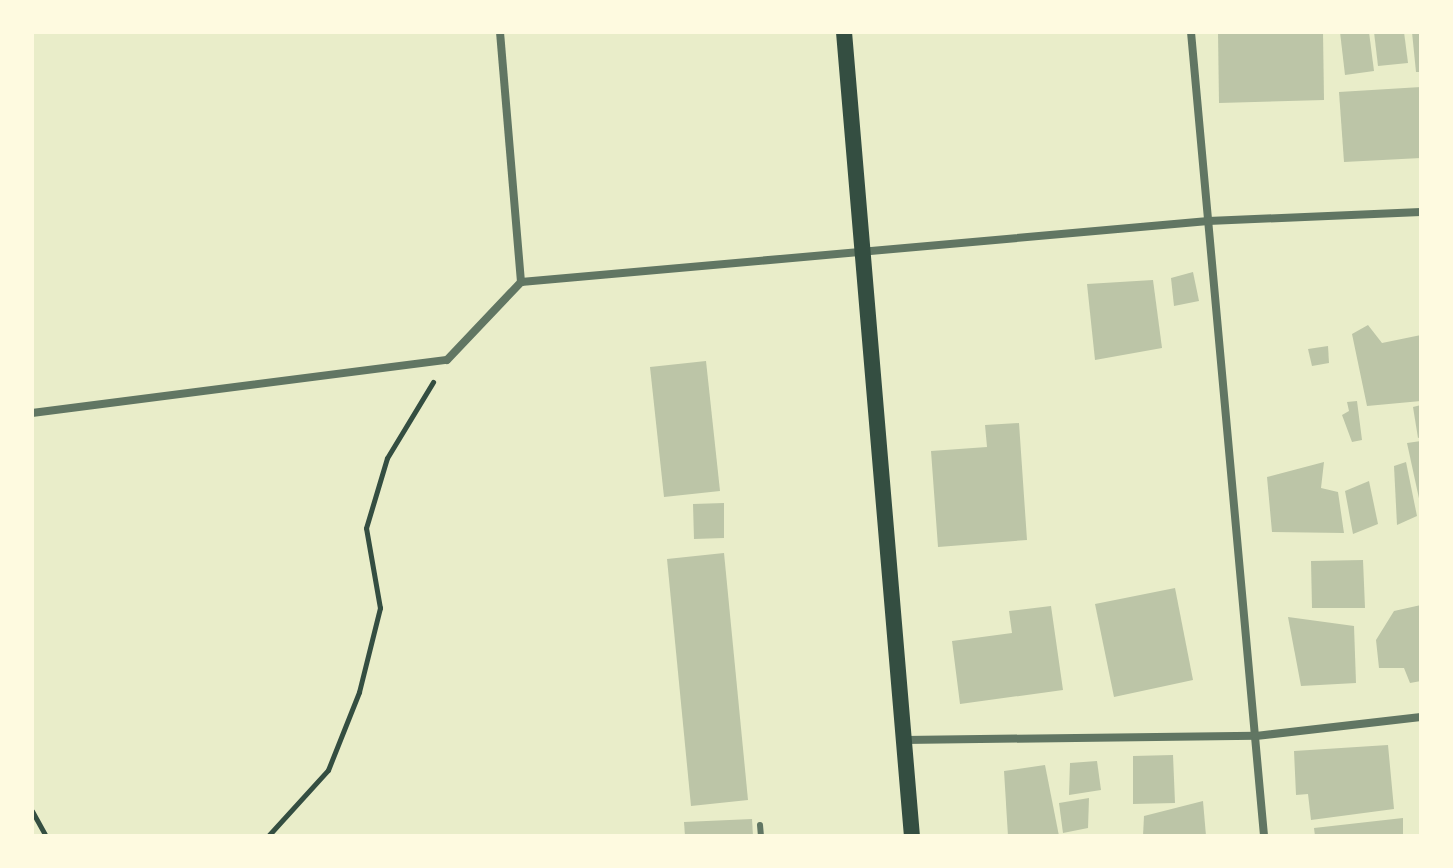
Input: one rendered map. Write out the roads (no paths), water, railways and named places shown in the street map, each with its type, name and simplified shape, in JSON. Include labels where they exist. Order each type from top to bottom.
[{"type":"main road","points":[[844,32],[866,251],[912,836]]},
{"type":"street","points":[[500,32],[521,282]]},
{"type":"street","points":[[1191,32],[1264,836]]},
{"type":"street","points":[[32,413],[447,360],[521,282],[1208,221],[1421,212]]},
{"type":"street","points":[[904,740],[1256,736],[1421,717]]},
{"type":"lane","points":[[760,825],[761,836]]}]
